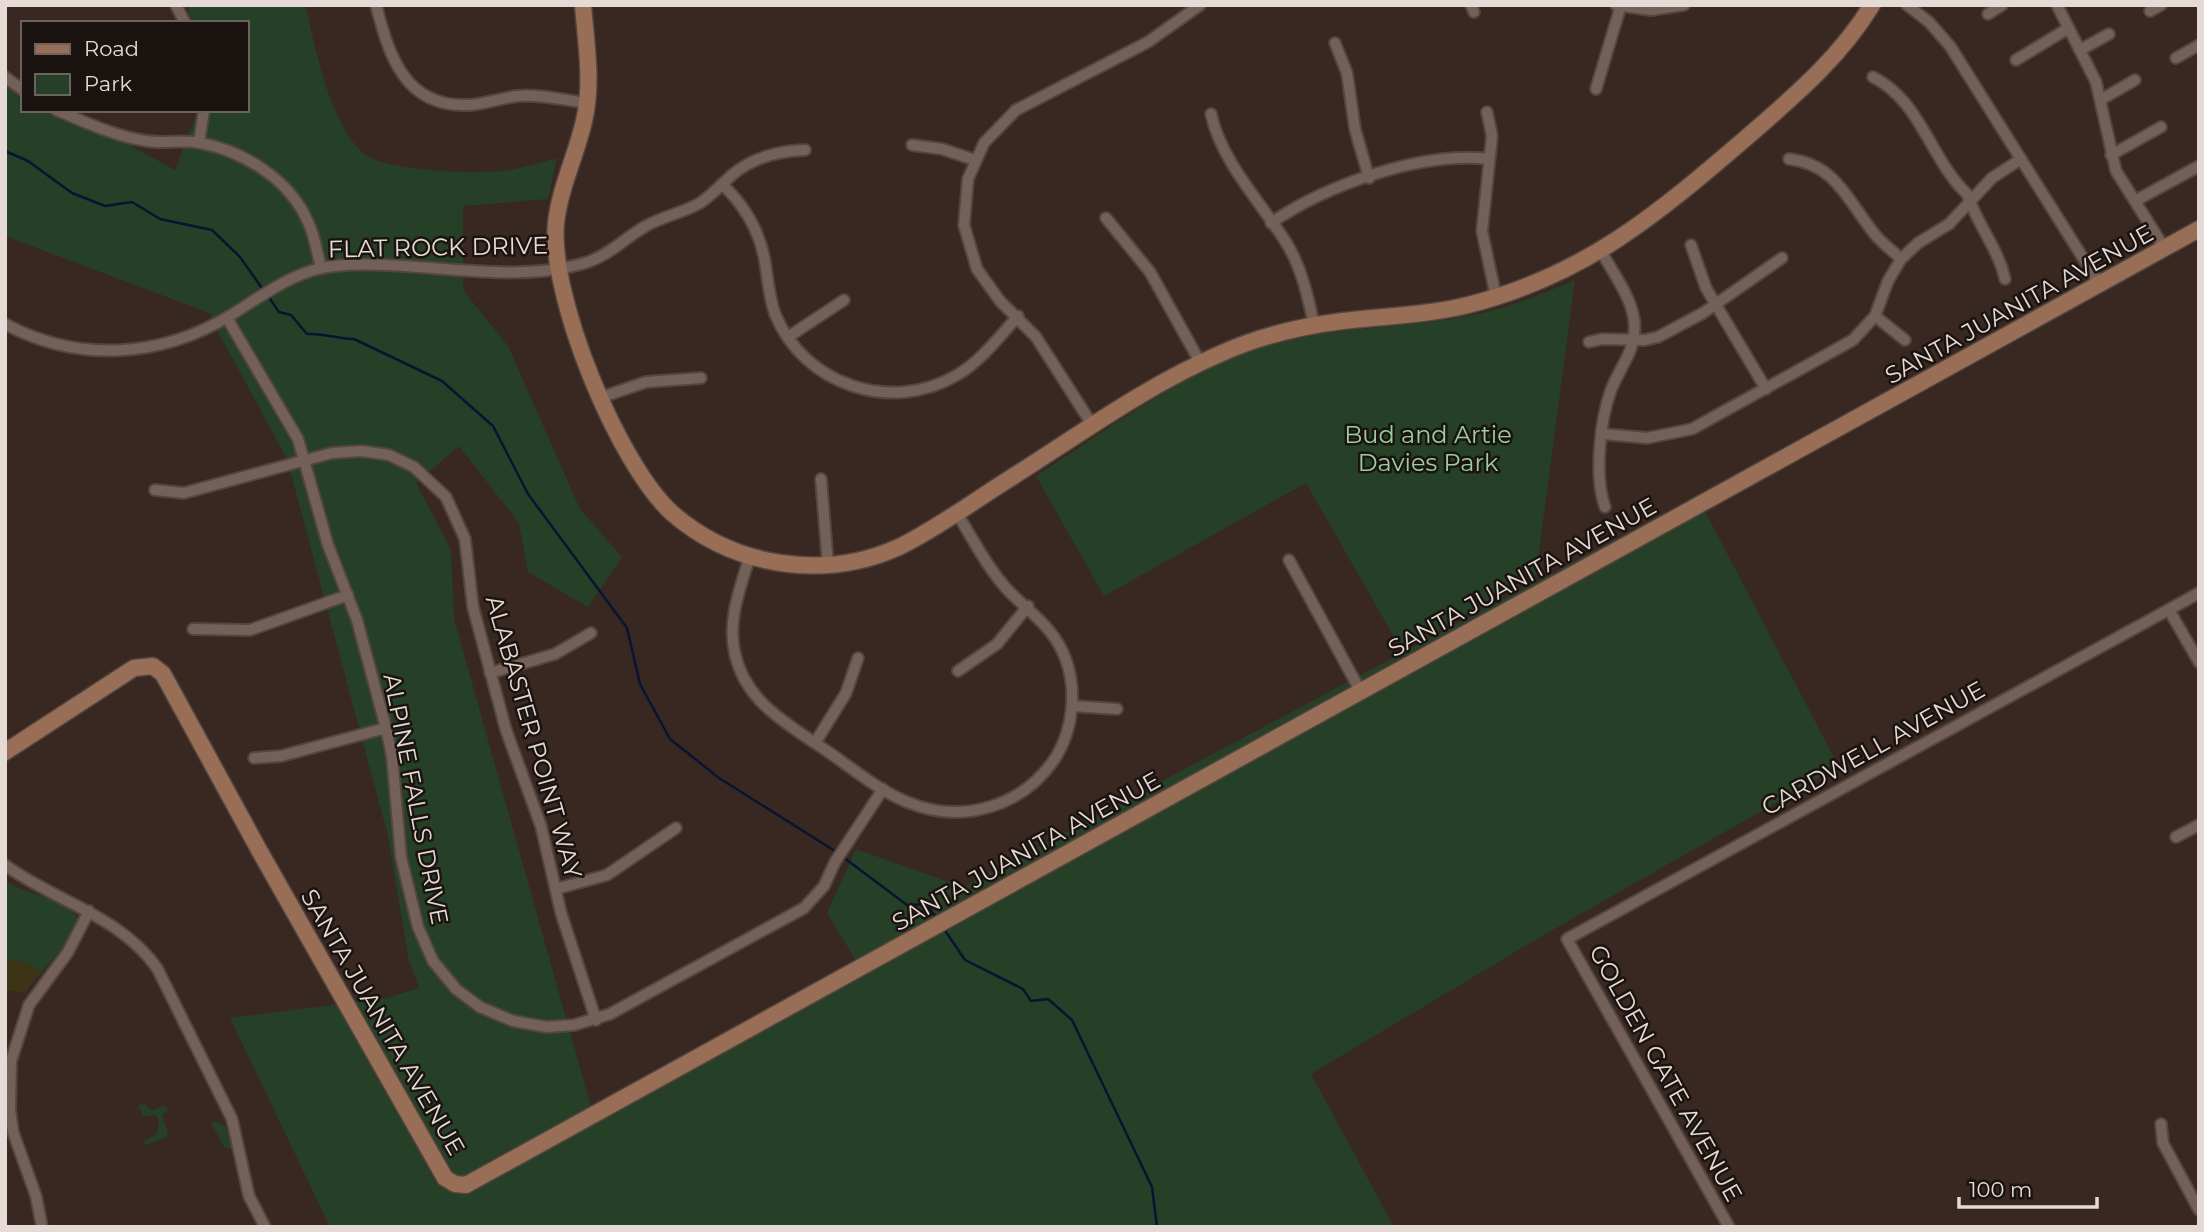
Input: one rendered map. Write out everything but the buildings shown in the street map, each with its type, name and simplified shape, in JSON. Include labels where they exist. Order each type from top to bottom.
[{"type":"street","points":[[176,5],[184,21]]},
{"type":"street","points":[[376,5],[385,43],[396,66],[407,80],[428,96],[461,105],[531,96],[587,103]]},
{"type":"street","points":[[583,5],[589,68],[587,103],[559,203],[555,239],[557,268],[567,311],[626,455],[656,496],[701,534],[750,556],[786,564],[828,565],[863,559],[897,547],[1200,362],[1259,339],[1314,325],[1429,312],[1496,297],[1560,273],[1601,251],[1662,210],[1806,87],[1842,48],[1872,5]]},
{"type":"street","points":[[1093,426],[1036,337],[987,285],[972,256],[966,237],[964,198],[975,160],[992,132],[1016,110],[1148,42],[1200,5]]},
{"type":"street","points":[[1596,89],[1619,6],[1651,10],[1684,5]]},
{"type":"street","points":[[1906,5],[1929,23],[1950,46],[2101,285]]},
{"type":"street","points":[[1988,14],[2002,5]]},
{"type":"street","points":[[2057,5],[2102,99],[2116,171],[2165,249]]},
{"type":"street","points":[[2016,60],[2067,29]]},
{"type":"street","points":[[2080,50],[2109,34]]},
{"type":"street","points":[[1335,43],[1347,73],[1354,129],[1369,178]]},
{"type":"street","points":[[2176,58],[2199,45]]},
{"type":"street","points":[[5,77],[21,89]]},
{"type":"street","points":[[1873,77],[1893,90],[1906,103],[1969,201],[1999,256],[2005,279]]},
{"type":"street","points":[[2102,99],[2135,80]]},
{"type":"street","points":[[62,112],[148,142],[199,142],[240,156],[285,187],[309,222],[320,268]]},
{"type":"street","points":[[199,142],[204,112]]},
{"type":"street","points":[[1487,112],[1492,136],[1482,231],[1496,297]]},
{"type":"street","points":[[1211,114],[1222,144],[1299,268],[1314,325]]},
{"type":"street","points":[[2111,155],[2161,127]]},
{"type":"street","points":[[912,145],[942,149],[975,160]]},
{"type":"street","name":"FLAT ROCK DRIVE","points":[[5,324],[52,343],[77,349],[121,351],[164,344],[227,318],[272,290],[320,268],[354,265],[514,271],[557,268],[603,255],[649,224],[700,202],[758,159],[805,150]]},
{"type":"street","points":[[1271,223],[1311,199],[1369,178],[1439,158],[1489,159]]},
{"type":"street","points":[[1789,159],[1812,164],[1833,177],[1872,232],[1901,259]]},
{"type":"street","points":[[1603,434],[1647,438],[1680,433],[1853,340],[1875,316],[1888,281],[1901,259],[1918,243],[1949,224],[1992,178],[2021,159]]},
{"type":"street","points":[[2135,201],[2199,166]]},
{"type":"street","points":[[723,184],[744,209],[757,234],[771,302],[788,337],[813,365],[835,379],[872,391],[898,393],[937,385],[966,369],[1018,316]]},
{"type":"street","points":[[1106,218],[1150,272],[1200,362]]},
{"type":"street","name":"SANTA JUANITA AVENUE","points":[[5,752],[141,665],[153,666],[163,674],[259,850],[445,1178],[455,1184],[466,1185],[2199,229]]},
{"type":"street","points":[[1691,245],[1702,279],[1766,388]]},
{"type":"street","points":[[1601,251],[1631,306],[1634,340],[1627,362],[1611,389],[1603,434],[1598,475],[1605,507]]},
{"type":"street","points":[[1589,342],[1602,339],[1652,339],[1666,334],[1783,258]]},
{"type":"street","points":[[788,337],[844,300]]},
{"type":"street","points":[[1875,316],[1905,340]]},
{"type":"street","name":"ALPINE FALLS DRIVE","points":[[227,318],[290,421],[304,460],[328,545],[348,595],[386,728],[408,892],[423,941],[433,961],[456,989],[495,1015],[547,1027],[596,1020],[791,918],[814,899],[883,789]]},
{"type":"street","points":[[602,397],[646,382],[701,378]]},
{"type":"street","name":"ALABASTER POINT WAY","points":[[155,490],[184,493],[345,451],[378,453],[414,467],[435,484],[453,508],[460,524],[473,607],[490,673],[506,730],[541,826],[556,889],[596,1020]]},
{"type":"street","points":[[821,480],[828,565]]},
{"type":"street","points":[[750,556],[732,622],[737,665],[760,703],[883,789],[921,807],[951,813],[975,811],[1006,802],[1033,784],[1049,766],[1065,738],[1072,706],[1070,675],[1060,645],[1028,607],[997,577],[956,512]]},
{"type":"street","points":[[1289,560],[1361,692]]},
{"type":"street","name":"CARDWELL AVENUE","points":[[1567,939],[2199,593]]},
{"type":"street","points":[[193,629],[250,630],[348,595]]},
{"type":"street","points":[[958,671],[997,644],[1028,607]]},
{"type":"street","points":[[2169,610],[2199,662]]},
{"type":"street","points":[[490,673],[555,654],[591,633]]},
{"type":"street","points":[[815,743],[846,693],[858,658]]},
{"type":"street","points":[[1072,706],[1117,709]]},
{"type":"street","points":[[254,758],[281,756],[386,728]]},
{"type":"street","points":[[2176,837],[2199,825]]},
{"type":"street","points":[[556,889],[607,875],[676,828]]},
{"type":"street","points":[[5,865],[122,930],[142,947],[157,968],[232,1119],[249,1196],[265,1227]]},
{"type":"street","points":[[42,1227],[36,1196],[13,1132],[8,1060],[29,1005],[68,952],[89,911]]},
{"type":"street","name":"GOLDEN GATE AVENUE","points":[[1567,939],[1729,1227]]},
{"type":"street","points":[[2161,1124],[2164,1143],[2199,1210]]},
{"type":"green space","points":[[187,5],[305,5],[325,84],[341,123],[351,140],[363,153],[374,159],[412,168],[479,172],[510,170],[557,158],[548,199],[463,206],[463,290],[508,346],[580,509],[622,557],[588,607],[528,572],[519,523],[459,446],[416,483],[451,550],[454,619],[595,1121],[858,964],[827,913],[856,849],[963,887],[1697,496],[1839,767],[1535,940],[1311,1074],[1394,1227],[330,1227],[230,1018],[387,998],[419,988],[409,961],[388,836],[287,459],[210,317],[212,314],[5,236],[5,77],[21,85],[21,112],[70,112],[175,170],[197,112],[248,112],[248,21],[191,21]]},
{"type":"green space","name":"Bud and Artie Davies Park","points":[[1575,280],[1536,574],[1402,651],[1306,483],[1104,596],[1036,476],[1171,389],[1228,360],[1258,349],[1310,336],[1482,313]]},
{"type":"green space","points":[[5,880],[65,906],[77,918],[72,935],[25,993],[5,990]]},
{"type":"green space","points":[[145,1104],[152,1111],[164,1105],[169,1109],[162,1115],[168,1133],[166,1138],[145,1145],[144,1140],[156,1135],[159,1123],[156,1115],[143,1116],[138,1105]]},
{"type":"green space","points":[[217,1121],[226,1127],[232,1149],[224,1147],[211,1123]]},
{"type":"sand","points":[[5,961],[28,963],[40,971],[25,993],[5,990]]},
{"type":"waterway","points":[[5,151],[28,161],[72,193],[105,206],[132,202],[160,219],[212,230],[240,257],[264,291]]},
{"type":"waterway","points":[[268,296],[279,312],[291,315],[307,334],[354,339],[442,381],[493,426],[528,494],[627,628],[640,684],[670,739],[719,778],[838,853]]},
{"type":"waterway","points":[[843,857],[907,905],[926,904],[936,917]]},
{"type":"waterway","points":[[944,929],[965,960],[1023,989],[1031,1001],[1048,999],[1072,1020],[1152,1187],[1157,1227]]}]
